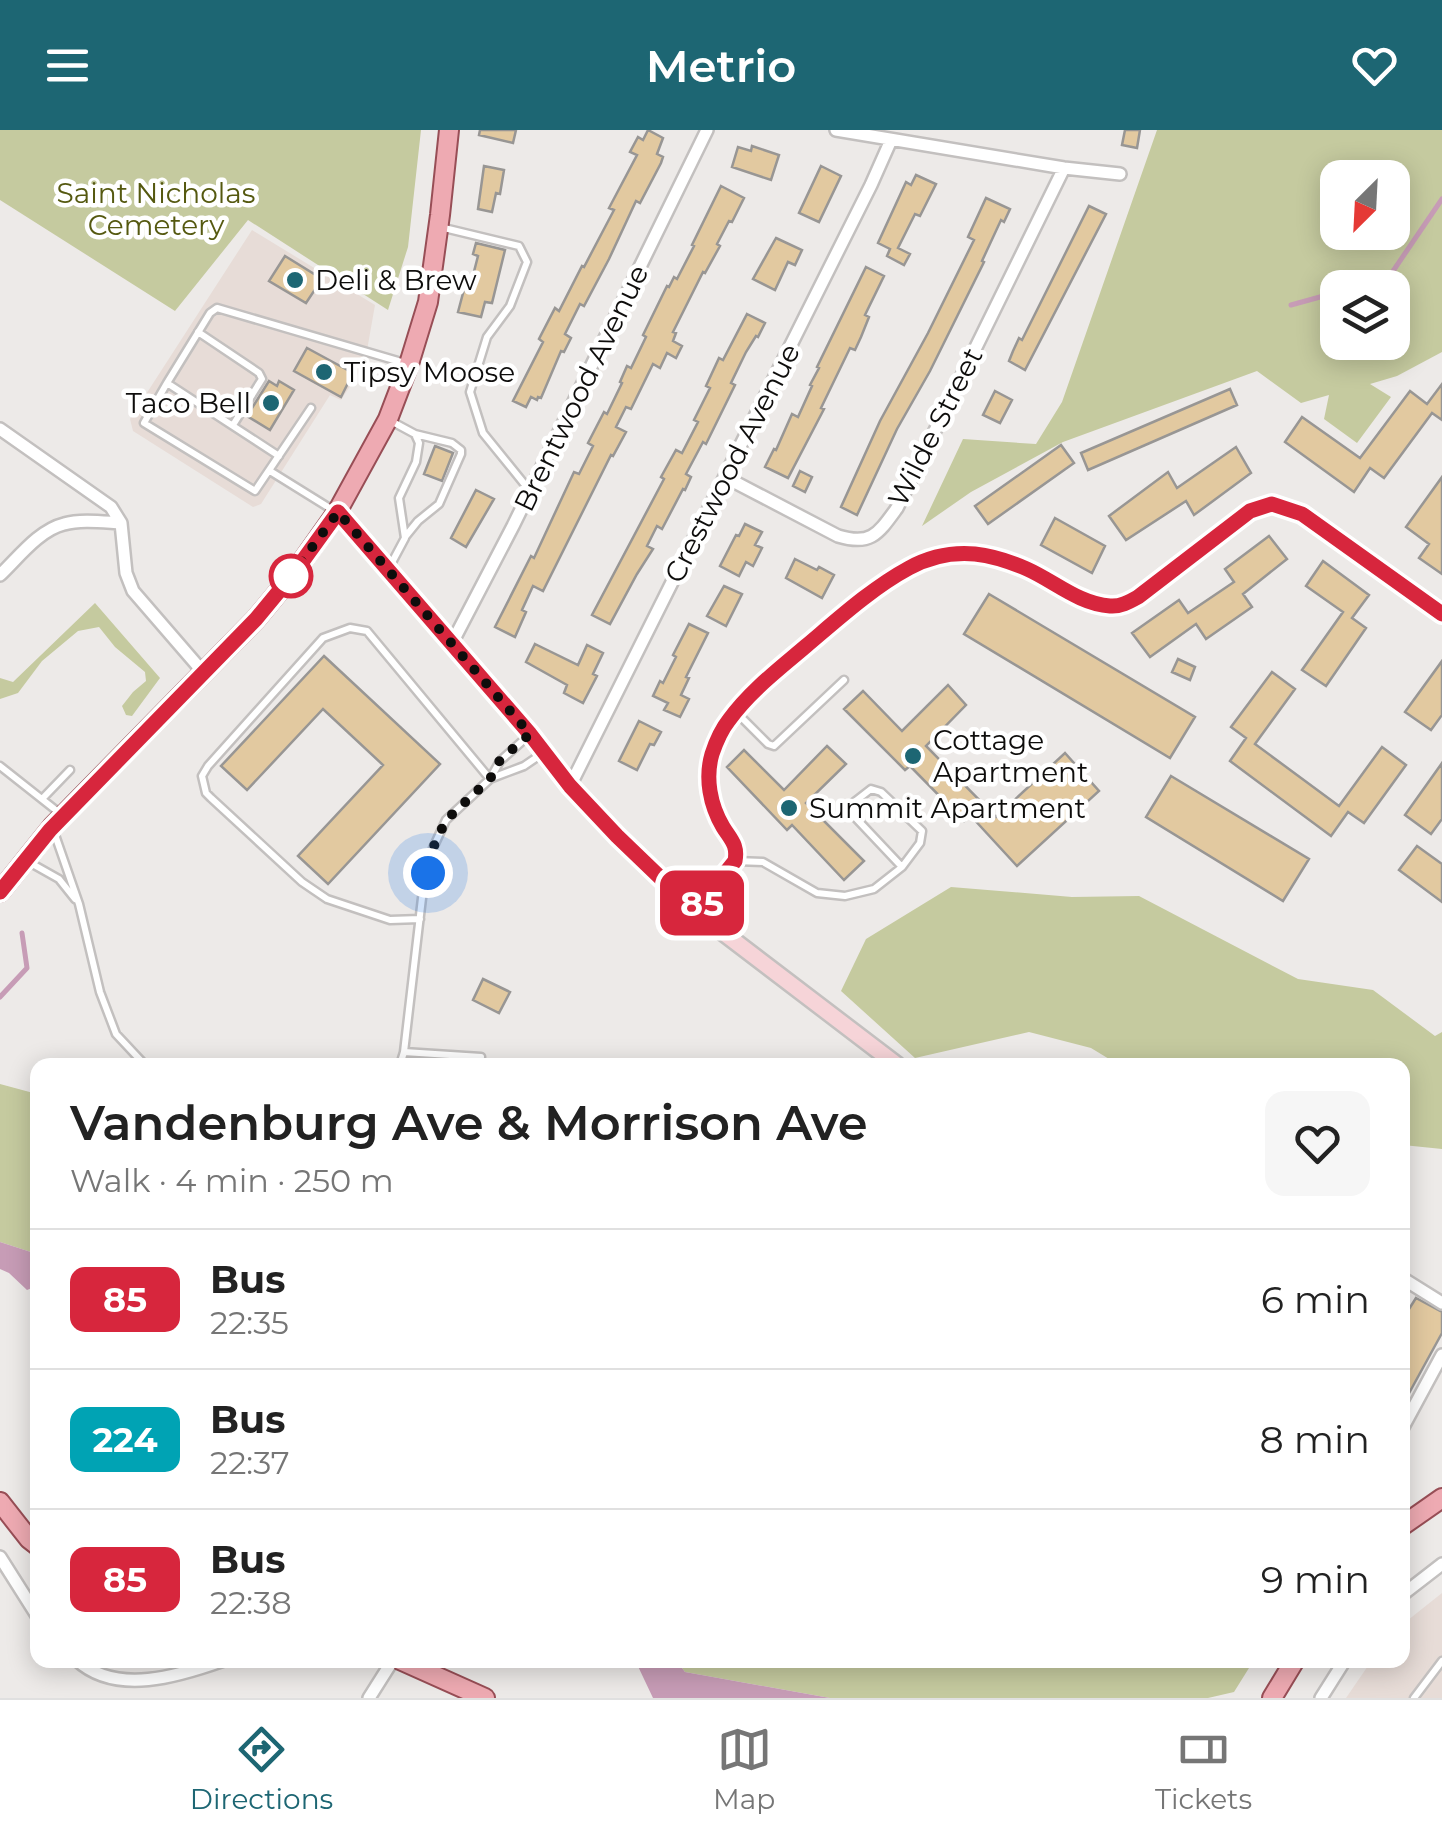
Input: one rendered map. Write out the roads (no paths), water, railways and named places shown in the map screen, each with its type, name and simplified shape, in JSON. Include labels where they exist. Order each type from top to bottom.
[{"type":"main road","points":[[0,892],[58,821],[256,619],[338,512],[388,419],[428,302],[450,130]]},
{"type":"main road","points":[[1410,1520],[1442,1498]]},
{"type":"main road","points":[[0,1502],[30,1540]]},
{"type":"main road","points":[[416,1668],[485,1698]]},
{"type":"main road","points":[[1272,1698],[1289,1668]]},
{"type":"street","name":"Brentwood Avenue","points":[[452,643],[707,130]]},
{"type":"street","points":[[836,130],[1120,174]]},
{"type":"street","name":"Crestwood Avenue","points":[[570,786],[891,140]]},
{"type":"street","name":"Wilde Street","points":[[725,478],[838,536],[864,540],[880,532],[896,508],[1064,168]]},
{"type":"street","points":[[0,429],[111,507],[121,524],[126,573],[132,591],[203,672]]},
{"type":"street","points":[[695,911],[735,861],[735,844],[715,810],[708,773],[726,723],[772,675],[830,626],[881,586],[932,558],[976,554],[1002,560],[1082,599],[1121,606],[1250,511],[1272,504],[1302,514],[1442,614]]},
{"type":"street","points":[[338,512],[617,836],[695,911],[887,1058]]},
{"type":"street","points":[[0,575],[43,534],[62,524],[121,524]]},
{"type":"street","points":[[1410,1283],[1442,1302]]},
{"type":"street","points":[[1410,1415],[1441,1359]]},
{"type":"street","points":[[0,1557],[30,1604]]},
{"type":"street","points":[[1410,1589],[1442,1564]]},
{"type":"street","points":[[86,1668],[111,1677],[142,1680],[201,1668]]},
{"type":"street","points":[[369,1698],[391,1668]]},
{"type":"street","points":[[1321,1698],[1340,1668]]},
{"type":"lane","points":[[438,227],[519,246],[527,262],[510,306],[487,337],[470,392],[483,432],[530,490]]},
{"type":"lane","points":[[311,408],[256,491],[144,423],[210,313],[217,308],[409,364]]},
{"type":"lane","points":[[198,332],[262,379],[233,426]]},
{"type":"lane","points":[[167,382],[279,456]]},
{"type":"lane","points":[[387,572],[404,538],[439,504],[461,454],[452,443],[415,434],[388,419]]},
{"type":"lane","points":[[404,538],[399,498],[418,455],[415,434]]},
{"type":"lane","points":[[270,471],[338,512]]},
{"type":"lane","points":[[420,919],[390,920],[327,899],[302,882],[210,798],[202,776],[323,638],[350,628],[368,632],[490,779]]},
{"type":"lane","points":[[735,712],[774,746],[844,680]]},
{"type":"lane","points":[[402,1058],[433,848],[446,820],[490,779],[500,760],[530,734]]},
{"type":"lane","points":[[490,779],[524,766],[545,752]]},
{"type":"lane","points":[[0,766],[42,799],[58,821],[100,992],[116,1034],[138,1058]]},
{"type":"lane","points":[[42,799],[70,770]]},
{"type":"lane","points":[[735,861],[763,862],[817,893],[845,896],[874,888],[902,867],[920,842],[922,831],[881,792],[872,789],[853,803],[852,814],[902,867]]},
{"type":"lane","points":[[25,860],[60,879],[78,904]]},
{"type":"lane","points":[[404,1052],[481,1056]]},
{"type":"lane","points":[[1414,1698],[1442,1661]]},
{"type":"waterway","points":[[1394,270],[1442,199]]},
{"type":"waterway","points":[[1291,305],[1320,297]]},
{"type":"waterway","points":[[0,997],[27,968],[22,933]]},
{"type":"place","name":"Deli & Brew","points":[[295,280]]},
{"type":"place","name":"Tipsy Moose","points":[[324,372]]},
{"type":"place","name":"Taco Bell","points":[[271,403]]},
{"type":"place","name":"Cottage Apartment","points":[[913,756]]},
{"type":"place","name":"Summit Apartment","points":[[789,808]]},
{"type":"park label","name":"Saint Nicholas Cemetery","points":[[156,209]]}]
